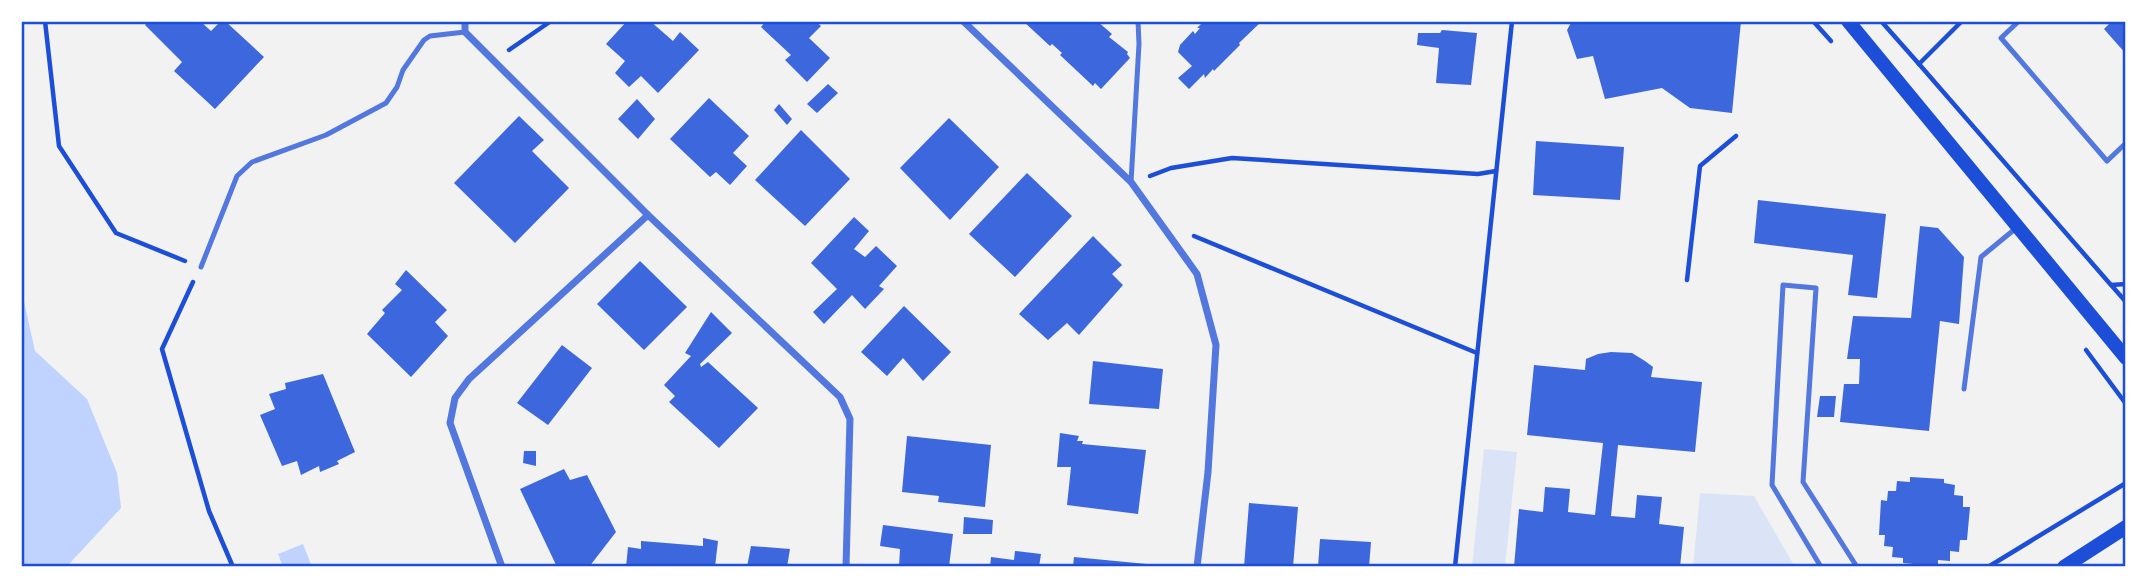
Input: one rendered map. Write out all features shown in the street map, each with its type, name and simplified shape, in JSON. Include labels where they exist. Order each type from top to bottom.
[{"type":"main road","points":[[1847,21],[2126,358]]},
{"type":"main road","points":[[2064,567],[2126,527]]},
{"type":"street","points":[[465,21],[465,32],[648,215],[840,397],[850,419],[846,567]]},
{"type":"street","points":[[963,21],[1131,182],[1196,274],[1216,345],[1209,472],[1197,567]]},
{"type":"street","points":[[502,567],[450,423],[455,398],[469,379],[648,215]]},
{"type":"lane","points":[[1131,182],[1138,21]]},
{"type":"lane","points":[[2019,21],[2001,38],[2107,161],[2126,143]]},
{"type":"lane","points":[[201,267],[242,169],[252,162],[326,135],[386,103],[397,87],[403,70],[424,40],[430,36],[465,32]]},
{"type":"lane","points":[[1964,389],[1982,257],[2018,227]]},
{"type":"lane","points":[[1821,567],[1772,485],[1783,285],[1816,288],[1803,482],[1857,567]]},
{"type":"path","points":[[45,21],[59,146],[116,233],[201,267],[162,349],[209,511],[233,567]]},
{"type":"path","points":[[494,61],[551,21]]},
{"type":"path","points":[[1455,567],[1512,21]]},
{"type":"path","points":[[1881,21],[2126,302]]},
{"type":"path","points":[[1919,64],[1962,21]]},
{"type":"path","points":[[1687,280],[1700,166],[1736,136]]},
{"type":"path","points":[[1131,182],[1171,168],[1232,158],[1478,174],[1496,171]]},
{"type":"path","points":[[1160,222],[1477,353]]},
{"type":"path","points":[[2111,285],[2126,284]]},
{"type":"path","points":[[1988,567],[2126,483]]},
{"type":"shaded area","points":[[1484,449],[1517,452],[1505,567],[1472,567]]},
{"type":"shaded area","points":[[1700,493],[1754,496],[1795,567],[1693,567]]},
{"type":"water","points":[[21,288],[35,351],[87,399],[117,473],[121,508],[70,563],[70,567],[21,567]]},
{"type":"water","points":[[303,544],[312,567],[283,567],[278,554]]},
{"type":"building","points":[[149,21],[200,21],[211,31],[221,21],[225,21],[264,57],[215,109],[174,71],[182,62],[145,25]]},
{"type":"building","points":[[627,21],[650,21],[673,41],[680,32],[699,50],[658,93],[641,76],[629,87],[615,73],[625,61],[606,44]]},
{"type":"building","points":[[766,21],[815,21],[821,26],[809,38],[830,58],[807,82],[785,60],[791,55],[761,27]]},
{"type":"building","points":[[1023,21],[1097,21],[1112,34],[1109,37],[1128,52],[1130,58],[1101,89],[1095,83],[1093,86],[1060,55],[1062,53],[1052,44],[1050,46]]},
{"type":"building","points":[[1204,21],[1262,21],[1214,71],[1213,69],[1205,78],[1204,74],[1189,89],[1178,78],[1192,66],[1178,52],[1180,45],[1193,31],[1195,34]]},
{"type":"building","points":[[1572,21],[1741,21],[1732,113],[1690,108],[1662,88],[1605,99],[1593,56],[1577,59],[1567,30]]},
{"type":"building","points":[[2112,21],[2126,21],[2126,54],[2104,29]]},
{"type":"building","points":[[1442,30],[1477,33],[1471,85],[1436,83],[1439,48],[1417,45],[1418,33],[1440,33]]},
{"type":"building","points":[[828,84],[838,93],[817,113],[807,104]]},
{"type":"building","points":[[709,98],[749,136],[733,153],[747,166],[730,185],[716,172],[710,177],[670,139]]},
{"type":"building","points":[[637,99],[655,119],[638,139],[618,119]]},
{"type":"building","points":[[779,104],[792,119],[787,125],[774,110]]},
{"type":"building","points":[[519,116],[544,140],[532,151],[569,188],[515,243],[454,183]]},
{"type":"building","points":[[949,118],[999,167],[950,220],[900,168]]},
{"type":"building","points":[[801,130],[850,179],[805,226],[755,180]]},
{"type":"building","points":[[1536,141],[1624,147],[1620,200],[1533,195]]},
{"type":"building","points":[[1027,173],[1072,216],[1015,277],[969,234]]},
{"type":"building","points":[[1758,200],[1886,214],[1877,298],[1848,295],[1853,255],[1754,243]]},
{"type":"building","points":[[854,217],[869,231],[854,249],[865,257],[876,246],[897,266],[879,286],[884,289],[865,309],[852,295],[824,324],[813,312],[837,289],[811,263]]},
{"type":"building","points":[[1920,226],[1938,228],[1964,257],[1959,324],[1940,321],[1929,431],[1840,422],[1844,384],[1859,384],[1860,359],[1847,359],[1853,316],[1911,318]]},
{"type":"building","points":[[1093,236],[1122,265],[1112,274],[1123,285],[1079,335],[1067,323],[1048,340],[1019,314]]},
{"type":"building","points":[[640,261],[687,307],[644,350],[597,304]]},
{"type":"building","points":[[406,270],[447,310],[435,322],[448,336],[411,377],[367,334],[385,313],[382,310],[402,290],[395,284]]},
{"type":"building","points":[[904,306],[951,352],[923,381],[903,358],[887,376],[861,352]]},
{"type":"building","points":[[711,312],[732,333],[700,364],[701,367],[708,362],[758,408],[719,448],[669,402],[675,396],[664,385],[691,356],[685,353]]},
{"type":"building","points":[[562,345],[592,368],[548,425],[517,403]]},
{"type":"building","points":[[1611,352],[1632,353],[1645,361],[1653,367],[1651,377],[1702,382],[1695,452],[1618,445],[1611,516],[1635,518],[1637,495],[1662,497],[1659,524],[1684,527],[1680,567],[1514,567],[1519,509],[1543,512],[1545,487],[1570,489],[1568,512],[1595,515],[1603,443],[1527,435],[1534,365],[1585,370],[1586,359]]},
{"type":"building","points":[[1093,361],[1163,369],[1159,409],[1089,404]]},
{"type":"building","points":[[323,374],[355,452],[337,461],[339,464],[320,472],[319,466],[301,475],[297,461],[282,466],[260,415],[275,409],[269,394],[286,389],[285,383]]},
{"type":"building","points":[[1820,396],[1836,396],[1834,417],[1817,417]]},
{"type":"building","points":[[1060,433],[1079,436],[1077,441],[1083,441],[1082,444],[1146,450],[1138,514],[1067,505],[1071,467],[1057,467]]},
{"type":"building","points":[[907,436],[991,445],[985,507],[938,502],[939,496],[902,492]]},
{"type":"building","points":[[524,451],[536,451],[536,466],[523,463]]},
{"type":"building","points":[[564,469],[570,480],[587,475],[616,532],[589,567],[557,567],[520,489]]},
{"type":"building","points":[[1910,477],[1944,479],[1944,483],[1955,485],[1954,495],[1963,496],[1963,507],[1970,507],[1967,540],[1960,540],[1959,552],[1950,551],[1950,561],[1938,560],[1938,566],[1913,567],[1913,564],[1903,563],[1903,558],[1892,557],[1893,547],[1884,546],[1885,535],[1879,535],[1881,500],[1887,501],[1888,491],[1896,491],[1897,481],[1910,482]]},
{"type":"building","points":[[1249,503],[1298,507],[1293,567],[1244,567]]},
{"type":"building","points":[[964,517],[993,520],[992,534],[963,534]]},
{"type":"building","points":[[883,525],[953,534],[949,567],[899,567],[900,549],[880,546]]},
{"type":"building","points":[[703,538],[718,541],[715,567],[626,567],[628,547],[641,549],[641,541],[703,546]]},
{"type":"building","points":[[1320,539],[1371,542],[1369,567],[1318,567]]},
{"type":"building","points":[[751,546],[790,549],[787,567],[747,567]]},
{"type":"building","points":[[1015,551],[1041,554],[1039,567],[990,567],[991,557],[1014,560]]},
{"type":"building","points":[[1074,557],[1157,565],[1157,567],[1073,567]]}]
